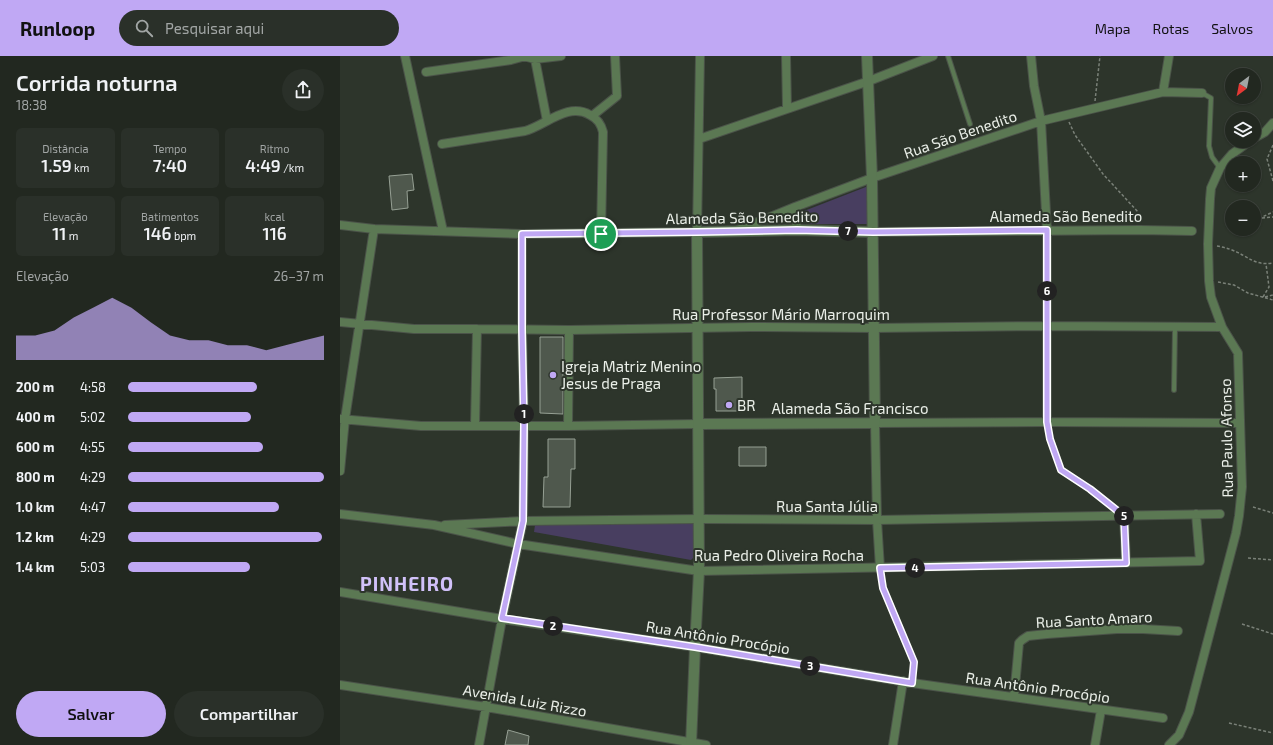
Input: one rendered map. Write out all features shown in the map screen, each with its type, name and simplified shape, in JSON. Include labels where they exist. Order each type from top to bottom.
[{"type":"street","points":[[405,56],[443,231]]},
{"type":"street","points":[[426,72],[511,60],[522,57],[535,59],[561,56]]},
{"type":"street","points":[[592,116],[617,96],[615,56]]},
{"type":"street","points":[[691,744],[699,571],[697,232],[700,56]]},
{"type":"street","points":[[786,56],[787,108]]},
{"type":"street","points":[[867,56],[872,178],[875,423],[877,520],[880,568]]},
{"type":"street","points":[[699,139],[868,81],[933,56]]},
{"type":"street","points":[[1031,56],[1034,86],[1041,121],[1047,230],[1047,422]]},
{"type":"street","points":[[1163,92],[1169,56]]},
{"type":"street","points":[[535,59],[547,121]]},
{"type":"street","name":"Rua São Benedito","points":[[734,231],[872,178],[1041,121],[1163,92],[1202,93]]},
{"type":"street","points":[[442,144],[525,131],[573,111],[580,111],[592,116],[598,121],[603,132],[601,234]]},
{"type":"street","points":[[1261,134],[1273,124]]},
{"type":"street","name":"Rua Paulo Afonso","points":[[1169,745],[1179,735],[1189,712],[1236,533],[1239,516],[1242,487],[1238,353],[1222,327],[1211,298],[1208,244],[1211,188],[1220,168],[1232,154],[1240,148]]},
{"type":"street","points":[[794,207],[797,230]]},
{"type":"street","name":"Alameda São Benedito","points":[[340,225],[374,229],[522,234],[797,230],[873,232],[1047,230],[1192,231]]},
{"type":"street","points":[[340,471],[343,419],[361,324],[374,229]]},
{"type":"street","points":[[479,745],[502,618],[523,521],[524,425],[522,234]]},
{"type":"street","name":"Rua Professor Mário Marroquim","points":[[340,322],[414,329],[569,330],[1047,326],[1222,327]]},
{"type":"street","points":[[475,425],[477,329]]},
{"type":"street","points":[[568,426],[569,330]]},
{"type":"street","name":"Alameda São Francisco","points":[[343,419],[421,426],[1047,422],[1240,423]]},
{"type":"street","name":"Rua Pedro Oliveira Rocha","points":[[340,514],[434,525],[518,544],[699,571],[1200,561],[1196,514]]},
{"type":"street","name":"Rua Santa Júlia","points":[[434,525],[523,521],[699,519],[877,520],[1220,514]]},
{"type":"street","points":[[1124,516],[1126,563]]},
{"type":"street","name":"Rua Antônio Procópio","points":[[340,592],[695,647],[912,683],[1163,718]]},
{"type":"street","name":"Rua Santo Amaro","points":[[1014,697],[1019,643],[1028,636],[1117,629],[1178,631]]},
{"type":"street","points":[[893,745],[903,681]]},
{"type":"street","name":"Avenida Luiz Rizzo","points":[[340,685],[486,707],[691,744],[706,745]]},
{"type":"street","points":[[1095,745],[1101,710]]},
{"type":"lane","points":[[948,56],[970,124]]},
{"type":"lane","points":[[1202,93],[1212,98],[1209,146],[1212,157],[1220,168]]},
{"type":"lane","points":[[1174,390],[1175,327]]},
{"type":"lane","points":[[1047,422],[1050,439],[1061,470],[1090,489],[1124,516]]},
{"type":"path","points":[[1094,108],[1100,56]]},
{"type":"path","points":[[1066,115],[1075,135],[1103,174],[1138,212],[1140,230]]},
{"type":"path","points":[[1273,145],[1267,159],[1273,181]]},
{"type":"path","points":[[1261,218],[1273,212]]},
{"type":"path","points":[[1261,218],[1273,217]]},
{"type":"path","points":[[1208,244],[1232,249],[1257,263],[1273,264]]},
{"type":"path","points":[[1263,297],[1269,288],[1266,264]]},
{"type":"path","points":[[1209,281],[1234,285],[1248,293],[1273,300]]},
{"type":"path","points":[[1263,297],[1273,295]]},
{"type":"path","points":[[1253,507],[1273,513]]},
{"type":"path","points":[[1248,558],[1273,560]]},
{"type":"path","points":[[880,568],[883,588],[914,662],[912,683]]},
{"type":"path","points":[[1242,624],[1273,634]]},
{"type":"path","points":[[1229,723],[1273,733]]},
{"type":"shaded area","points":[[871,185],[875,224],[808,224],[803,222],[801,216],[804,211]]},
{"type":"shaded area","points":[[536,518],[690,521],[694,524],[695,556],[691,560],[534,532]]},
{"type":"building","points":[[412,174],[414,190],[407,191],[408,208],[392,210],[389,176]]},
{"type":"building","name":"Igreja Matriz Menino Jesus de Praga","points":[[540,337],[563,337],[563,414],[540,413]]},
{"type":"building","points":[[742,377],[742,411],[716,411],[716,389],[714,389],[714,378]]},
{"type":"building","points":[[548,439],[575,439],[575,469],[571,469],[570,507],[543,507],[544,477],[548,477]]},
{"type":"building","points":[[739,447],[766,447],[766,466],[739,466]]},
{"type":"building","points":[[508,730],[529,736],[528,745],[505,745]]},
{"type":"place","name":"Igreja Matriz Menino Jesus de Praga","points":[[553,375]]},
{"type":"place","name":"BR","points":[[729,405]]},
{"type":"district","name":"PINHEIRO","points":[[407,583]]},
{"type":"route","points":[[797,230],[873,232],[1047,230],[1047,422],[1050,439],[1061,470],[1090,489],[1124,516],[1126,563],[880,568],[883,588],[914,662],[912,683],[695,647],[502,618],[523,521],[524,425],[522,234],[601,234],[797,230]]}]
